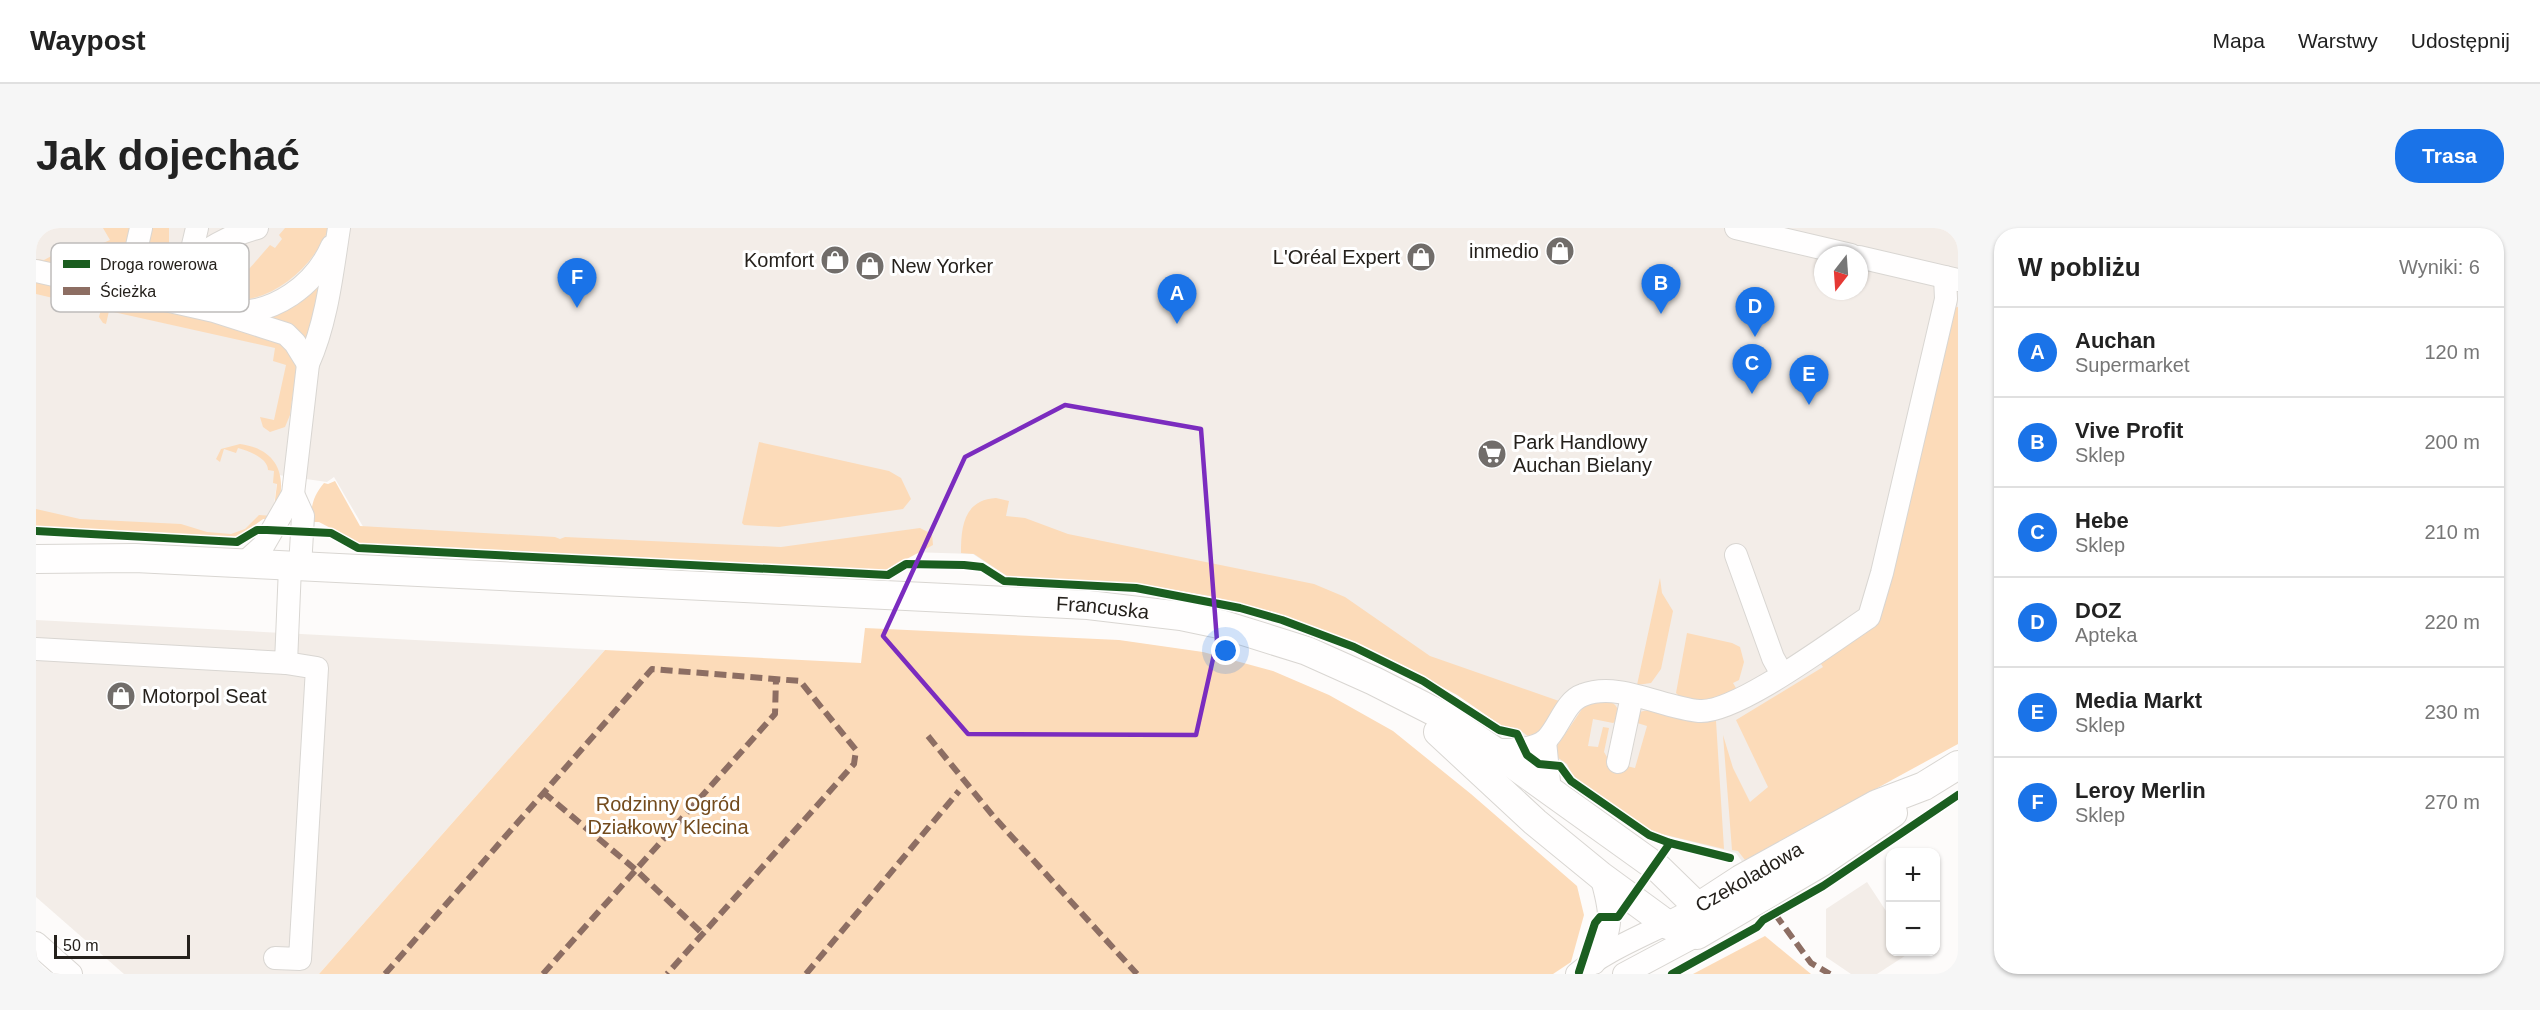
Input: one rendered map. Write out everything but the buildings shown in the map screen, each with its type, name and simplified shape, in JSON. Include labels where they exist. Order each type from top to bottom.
[{"type":"main road","name":"Francuska","points":[[36,560],[135,558],[1088,605],[1181,616],[1266,637],[1328,659],[1402,697]]},
{"type":"main road","points":[[1402,697],[1443,716],[1659,869],[1698,921],[1668,925],[1601,876],[1535,822],[1468,758],[1430,726],[1402,697]]},
{"type":"main road","name":"Czekoladowa","points":[[1698,921],[1750,874],[1877,804],[1924,786],[1958,765]]},
{"type":"street","points":[[138,243],[141,228]]},
{"type":"street","points":[[193,243],[196,228]]},
{"type":"street","points":[[203,243],[214,228]]},
{"type":"street","points":[[1736,228],[1814,246]]},
{"type":"street","points":[[222,243],[247,229]]},
{"type":"street","points":[[249,311],[288,297],[305,285],[319,270],[339,230]]},
{"type":"street","points":[[243,564],[264,546],[293,494],[308,364],[317,344],[338,249],[339,230]]},
{"type":"street","points":[[1493,750],[1524,748],[1545,741],[1568,708],[1582,695],[1613,690],[1699,711],[1716,710],[1748,696],[1869,618],[1882,573],[1952,278],[1868,259]]},
{"type":"street","points":[[36,271],[51,274]]},
{"type":"street","points":[[220,312],[286,334],[295,343],[308,364]]},
{"type":"street","points":[[286,663],[295,567],[303,516],[293,494]]},
{"type":"street","points":[[1736,555],[1773,658],[1782,674]]},
{"type":"street","points":[[36,649],[286,663],[317,668],[300,959],[275,958]]},
{"type":"street","points":[[1618,762],[1632,696]]},
{"type":"street","points":[[1545,741],[1550,792]]},
{"type":"street","points":[[1586,968],[1610,929],[1610,907],[1601,876]]},
{"type":"street","name":"Czekoladowa","points":[[1624,974],[1698,921]]},
{"type":"street","points":[[1586,968],[1668,925]]},
{"type":"street","points":[[36,943],[71,974]]},
{"type":"highlighted area","points":[[1065,405],[1201,429],[1217,641],[1196,735],[968,734],[883,636],[965,457]]},
{"type":"shaded area","points":[[36,228],[1958,228],[1958,506],[1892,780],[1743,863],[1736,853],[1649,831],[1457,694],[1397,660],[1357,642],[1286,616],[1213,597],[1133,581],[1008,577],[973,554],[368,535],[334,477],[327,482],[278,475],[272,519],[263,519],[238,536],[36,526]]},
{"type":"shaded area","points":[[36,620],[605,650],[319,974],[124,974],[36,897]]},
{"type":"shaded area","points":[[1867,882],[1886,911],[1886,956],[1905,956],[1877,974],[1851,974],[1826,957],[1826,909]]},
{"type":"green space","points":[[103,228],[136,228],[131,243],[103,243],[110,240]]},
{"type":"green space","points":[[151,228],[169,228],[169,243],[146,243]]},
{"type":"green space","points":[[285,228],[329,228],[311,259],[299,271],[271,291],[249,298],[249,269],[270,245],[275,248],[282,239],[279,235]]},
{"type":"green space","points":[[51,256],[51,264],[36,261],[36,259],[44,260]]},
{"type":"green space","points":[[321,280],[309,343],[267,318]]},
{"type":"green space","points":[[36,281],[51,285],[51,298],[36,294]]},
{"type":"green space","points":[[1958,307],[1958,744],[1745,860],[1738,851],[1732,850],[1723,735],[1733,768],[1750,802],[1768,787],[1736,720],[1823,667],[1819,661],[1880,618],[1950,308]]},
{"type":"green space","points":[[100,312],[109,312],[106,324],[99,317]]},
{"type":"green space","points":[[113,312],[172,312],[276,335],[297,364],[290,415],[285,427],[270,432],[263,427],[260,417],[274,420],[286,365],[273,361],[275,348]]},
{"type":"green space","points":[[759,442],[889,471],[901,478],[911,499],[903,509],[779,527],[744,525],[742,523]]},
{"type":"green space","points":[[240,444],[266,453],[274,461],[279,471],[281,493],[273,519],[263,519],[238,537],[36,526],[36,509],[80,519],[181,524],[207,532],[231,534],[245,529],[259,515],[273,516],[277,484],[273,483],[274,471],[268,470],[265,462],[247,451],[238,448],[236,453],[224,449],[220,462],[216,459],[221,449]]},
{"type":"green space","points":[[335,481],[360,526],[560,539],[565,537],[781,547],[920,528],[932,534],[933,545],[886,570],[359,543],[319,522],[312,522],[312,506],[318,492],[324,483]]},
{"type":"green space","points":[[996,498],[1009,501],[1006,516],[1025,518],[1068,534],[1314,584],[1345,597],[1430,656],[1559,701],[1542,731],[1532,739],[1517,728],[1502,726],[1457,695],[1402,665],[1357,643],[1277,613],[1210,596],[1156,587],[1007,576],[974,554],[961,553],[966,516],[977,504]]},
{"type":"green space","points":[[1660,578],[1662,593],[1673,611],[1661,669],[1651,683],[1637,685]]},
{"type":"green space","name":"Rodzinny Ogród Działkowy Klecina","points":[[865,628],[1119,640],[1203,652],[1273,671],[1329,695],[1393,731],[1471,794],[1577,886],[1584,915],[1571,962],[1553,974],[319,974],[605,650],[861,663]]},
{"type":"green space","points":[[1687,633],[1732,643],[1740,647],[1744,662],[1739,680],[1733,683],[1736,688],[1709,700],[1688,698],[1676,693]]},
{"type":"green space","points":[[1593,701],[1612,703],[1617,707],[1620,718],[1613,723],[1593,719],[1588,746],[1598,747],[1603,727],[1609,728],[1604,752],[1610,762],[1635,768],[1647,726],[1634,722],[1640,712],[1657,711],[1697,720],[1716,721],[1724,849],[1649,831],[1573,777],[1567,764],[1554,755],[1555,749],[1582,709]]},
{"type":"green space","points":[[1765,936],[1811,974],[1693,974]]},
{"type":"marked path","points":[[385,974],[652,669],[800,681],[856,750],[854,764],[667,974]]},
{"type":"marked path","points":[[543,974],[775,714],[776,679]]},
{"type":"marked path","points":[[928,736],[994,817],[1137,974]]},
{"type":"marked path","points":[[806,974],[959,791]]},
{"type":"marked path","points":[[543,792],[636,870],[703,934]]},
{"type":"marked path","points":[[1775,914],[1811,963],[1830,974]]},
{"type":"cycle path","points":[[36,531],[237,542],[257,530],[331,533],[358,548],[888,575],[906,564],[964,565],[982,567],[1004,581],[1136,588],[1240,608],[1282,620],[1354,647],[1423,681],[1499,730],[1517,734],[1527,755],[1539,764],[1560,766],[1571,781],[1649,835],[1670,843],[1730,858]]},
{"type":"cycle path","points":[[1672,974],[1757,927],[1763,920],[1823,886],[1958,795]]},
{"type":"cycle path","points":[[1579,972],[1595,923],[1600,917],[1618,917],[1670,843]]},
{"type":"place","name":"inmedio","points":[[1560,251]]},
{"type":"place","name":"L'Oréal Expert","points":[[1421,257]]},
{"type":"place","name":"Komfort","points":[[835,260]]},
{"type":"place","name":"New Yorker","points":[[870,266]]},
{"type":"place","name":"Leroy Merlin","points":[[577,308]]},
{"type":"place","name":"Vive Profit","points":[[1661,314]]},
{"type":"place","name":"Auchan","points":[[1177,324]]},
{"type":"place","name":"DOZ","points":[[1755,337]]},
{"type":"place","name":"Hebe","points":[[1752,394]]},
{"type":"place","name":"Media Markt","points":[[1809,405]]},
{"type":"place","name":"Park Handlowy Auchan Bielany","points":[[1492,454]]},
{"type":"place","name":"Motorpol Seat","points":[[121,696]]}]
